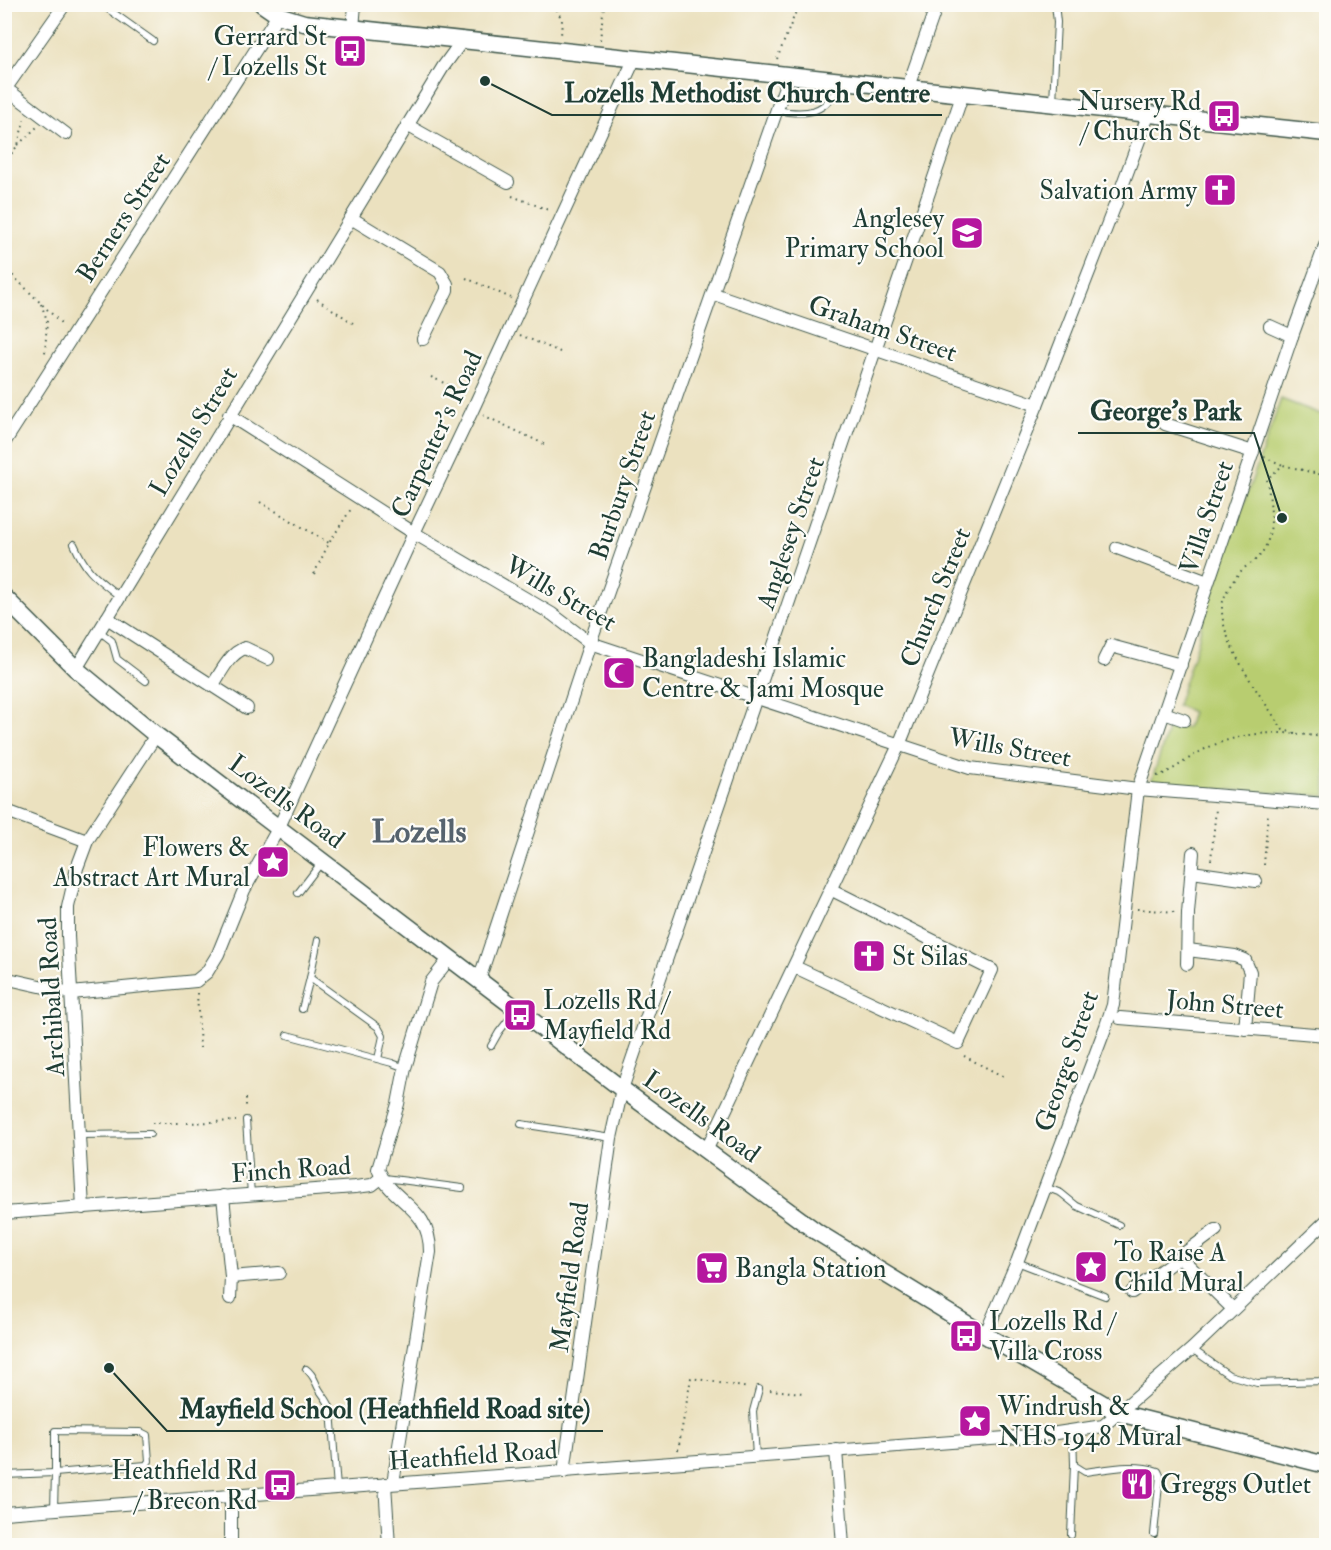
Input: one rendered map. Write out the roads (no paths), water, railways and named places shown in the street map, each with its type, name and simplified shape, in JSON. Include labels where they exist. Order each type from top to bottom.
[{"type":"main road","points":[[262,4],[278,15],[304,23],[352,29],[1326,133]]},
{"type":"main road","name":"Lozells Road","points":[[4,597],[76,669],[156,735],[622,1089],[817,1232],[985,1335],[1119,1413],[1326,1465]]},
{"type":"street","points":[[65,4],[5,88],[66,134]]},
{"type":"street","points":[[352,29],[355,4]]},
{"type":"street","points":[[908,87],[937,4]]},
{"type":"street","name":"Berners Street","points":[[5,440],[278,15]]},
{"type":"street","name":"Lozells Street","points":[[76,669],[229,415],[443,67],[462,40]]},
{"type":"street","name":"Carpenter's Road","points":[[71,993],[196,981],[207,972],[218,954],[243,890],[279,827],[634,60]]},
{"type":"street","name":"Burbury Street","points":[[479,980],[591,642],[789,75]]},
{"type":"street","name":"Anglesey Street","points":[[622,1089],[963,93]]},
{"type":"street","name":"Church Street","points":[[706,1151],[899,745],[1037,405],[1149,113]]},
{"type":"street","points":[[407,125],[508,182]]},
{"type":"street","points":[[351,218],[440,272],[444,278],[447,290],[423,339]]},
{"type":"street","name":"Villa Street","points":[[1138,789],[1252,452],[1326,243]]},
{"type":"street","name":"Graham Street","points":[[714,294],[1037,405]]},
{"type":"street","points":[[1270,326],[1292,336]]},
{"type":"street","name":"Wills Street","points":[[229,415],[414,532],[552,614],[591,642],[970,768],[1138,789],[1326,804]]},
{"type":"street","points":[[1165,423],[1252,452]]},
{"type":"street","points":[[1117,548],[1208,582]]},
{"type":"street","points":[[107,618],[247,708]]},
{"type":"street","points":[[1104,660],[1111,646],[1181,665]]},
{"type":"street","points":[[213,685],[233,655],[239,650],[244,648],[268,659]]},
{"type":"street","points":[[1164,714],[1184,720]]},
{"type":"street","name":"Archibald Road","points":[[83,1208],[68,907],[77,868],[87,841],[156,735]]},
{"type":"street","name":"George Street","points":[[985,1335],[1017,1262],[1113,1005],[1138,789]]},
{"type":"street","points":[[4,810],[87,841]]},
{"type":"street","points":[[1187,963],[1193,853]]},
{"type":"street","points":[[1192,872],[1256,881]]},
{"type":"street","points":[[795,967],[958,1043],[992,970],[832,890]]},
{"type":"street","points":[[1188,950],[1235,956],[1245,960],[1250,972],[1245,1029]]},
{"type":"street","name":"Finch Road","points":[[4,1213],[372,1185],[381,1178],[378,1169],[431,982],[449,958]]},
{"type":"street","points":[[4,978],[71,993]]},
{"type":"street","name":"John Street","points":[[1120,1018],[1326,1035]]},
{"type":"street","name":"Mayfield Road","points":[[564,1472],[611,1138],[622,1089]]},
{"type":"street","points":[[381,1178],[411,1205],[425,1224],[430,1237],[430,1252],[389,1484],[389,1545]]},
{"type":"street","points":[[223,1196],[231,1277],[230,1298]]},
{"type":"street","name":"Heathfield Road","points":[[4,1513],[564,1472],[1073,1431],[1102,1426],[1191,1349],[1326,1221]]},
{"type":"street","points":[[1132,1292],[1215,1230]]},
{"type":"street","points":[[1180,1257],[1233,1309]]},
{"type":"street","points":[[231,1277],[279,1272]]},
{"type":"street","points":[[836,1450],[843,1545]]},
{"type":"street","points":[[231,1495],[231,1545]]},
{"type":"lane","points":[[101,4],[153,41]]},
{"type":"lane","points":[[1053,103],[1057,22],[1055,4]]},
{"type":"lane","points":[[777,110],[794,114],[811,112],[834,97],[840,80]]},
{"type":"lane","points":[[74,544],[84,566],[119,596]]},
{"type":"lane","points":[[99,630],[112,641],[117,659],[146,681]]},
{"type":"lane","points":[[298,893],[323,861]]},
{"type":"lane","points":[[302,1009],[318,940]]},
{"type":"lane","points":[[310,978],[378,1027],[383,1036],[378,1059]]},
{"type":"lane","points":[[491,1046],[498,1032],[517,1008]]},
{"type":"lane","points":[[287,1035],[405,1068]]},
{"type":"lane","points":[[246,1120],[251,1195]]},
{"type":"lane","points":[[521,1124],[611,1138]]},
{"type":"lane","points":[[80,1135],[150,1134]]},
{"type":"lane","points":[[381,1178],[462,1188]]},
{"type":"lane","points":[[1046,1187],[1061,1193],[1077,1206],[1119,1225]]},
{"type":"lane","points":[[1017,1262],[1105,1296]]},
{"type":"lane","points":[[1191,1349],[1229,1375],[1257,1383],[1326,1381]]},
{"type":"lane","points":[[306,1368],[315,1377],[331,1410],[337,1488]]},
{"type":"lane","points":[[756,1456],[753,1412],[759,1389]]},
{"type":"lane","points":[[4,1475],[55,1473],[146,1465],[150,1461],[147,1435],[141,1432],[55,1431],[55,1473],[54,1509]]},
{"type":"lane","points":[[1071,1535],[1073,1431]]},
{"type":"lane","points":[[1074,1465],[1085,1472],[1127,1467],[1158,1470],[1160,1475],[1154,1534]]},
{"type":"place","name":"Gerrard St / Lozells St","points":[[350,51]]},
{"type":"place","name":"Lozells Methodist Church Centre","points":[[485,81]]},
{"type":"place","name":"Nursery Rd / Church St","points":[[1224,116]]},
{"type":"place","name":"Salvation Army","points":[[1220,190]]},
{"type":"place","name":"Anglesey Primary School","points":[[967,233]]},
{"type":"place","name":"George's Park","points":[[1282,518]]},
{"type":"place","name":"Bangladeshi Islamic Centre & Jami Mosque","points":[[619,673]]},
{"type":"place","name":"Flowers & Abstract Art Mural","points":[[273,862]]},
{"type":"place","name":"St Silas","points":[[869,956]]},
{"type":"place","name":"Lozells Rd / Mayfield Rd","points":[[520,1015]]},
{"type":"place","name":"To Raise A Child Mural","points":[[1091,1267]]},
{"type":"place","name":"Bangla Station","points":[[712,1268]]},
{"type":"place","name":"Lozells Rd / Villa Cross","points":[[966,1336]]},
{"type":"place","name":"Mayfield School (Heathfield Road site)","points":[[109,1368]]},
{"type":"place","name":"Windrush & NHS 1948 Mural","points":[[975,1421]]},
{"type":"place","name":"Greggs Outlet","points":[[1137,1484]]},
{"type":"place","name":"Heathfield Rd / Brecon Rd","points":[[280,1485]]},
{"type":"district","name":"Lozells","points":[[419,831]]}]
